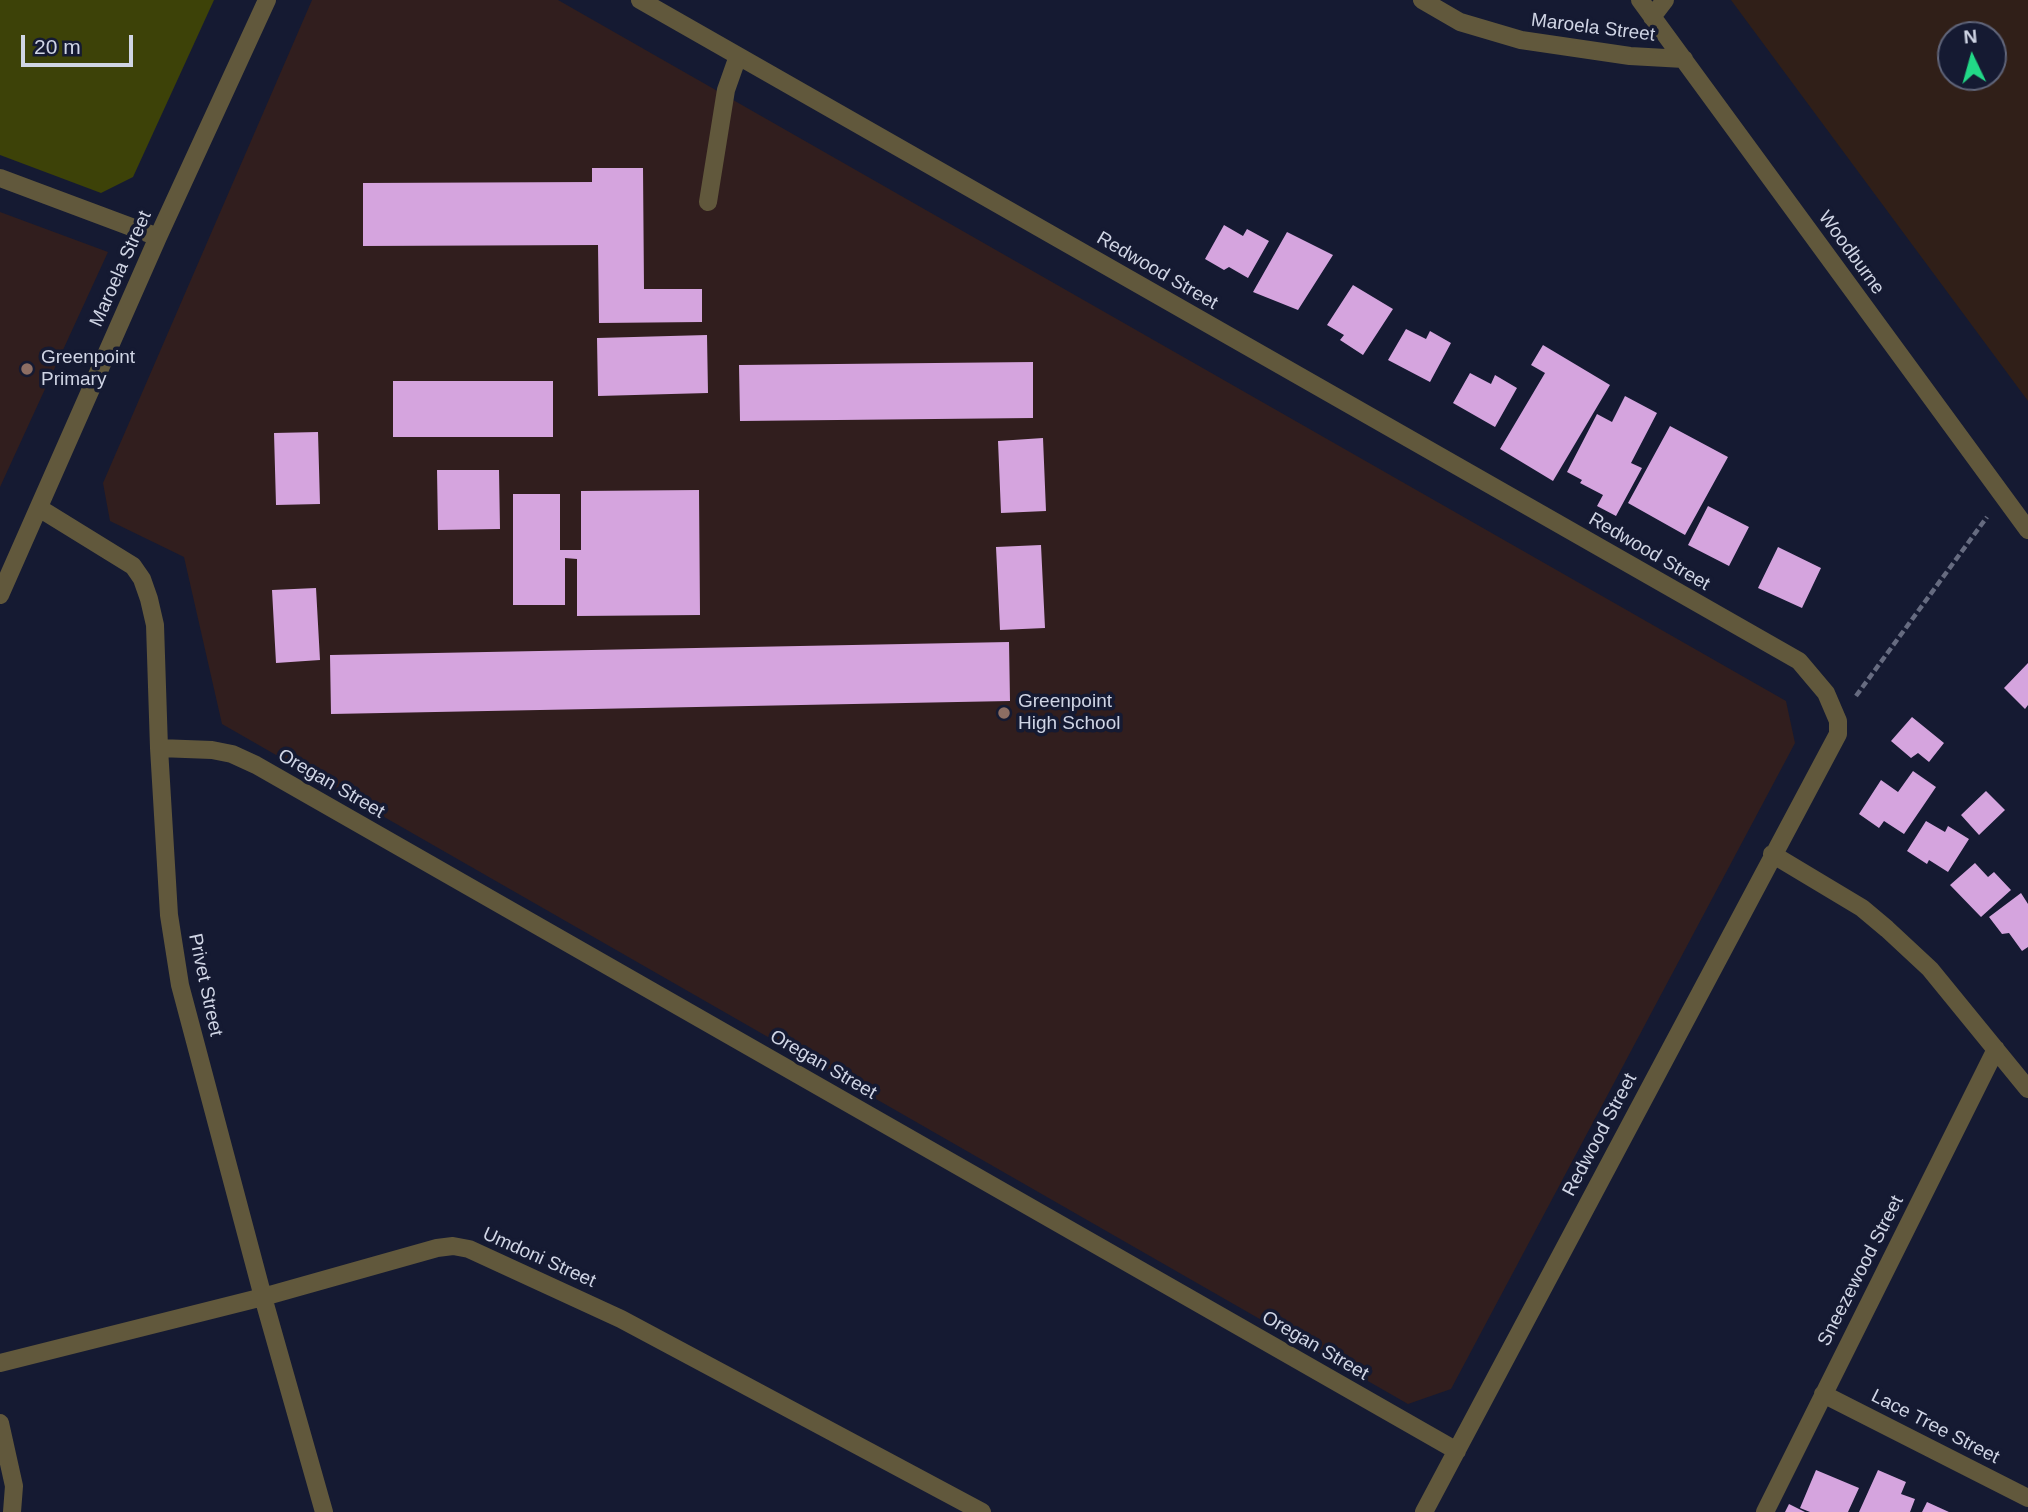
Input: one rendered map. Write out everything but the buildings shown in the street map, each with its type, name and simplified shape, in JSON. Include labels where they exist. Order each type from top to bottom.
[{"type":"street","name":"Maroela Street","points":[[0,595],[158,237],[267,0]]},
{"type":"street","name":"Redwood Street","points":[[640,0],[1798,662],[1826,693],[1838,721],[1838,734],[1424,1512]]},
{"type":"street","name":"Maroela Street","points":[[1422,0],[1460,22],[1521,40],[1630,56],[1684,59]]},
{"type":"street","name":"Woodburne","points":[[1640,0],[2028,530]]},
{"type":"street","points":[[1653,17],[1665,0]]},
{"type":"street","points":[[708,202],[726,90],[738,56]]},
{"type":"street","points":[[0,178],[158,237]]},
{"type":"street","name":"Privet Street","points":[[39,508],[121,556],[133,566],[142,579],[155,625],[169,915],[180,985],[263,1297],[324,1512]]},
{"type":"street","name":"Oregan Street","points":[[159,748],[212,750],[232,754],[256,765],[1457,1451]]},
{"type":"street","points":[[1772,854],[1862,908],[1888,929],[1930,970],[2028,1090]]},
{"type":"street","name":"Sneezewood Street","points":[[1765,1512],[1996,1049]]},
{"type":"street","name":"Umdoni Street","points":[[0,1363],[453,1246],[469,1249],[621,1318],[982,1512]]},
{"type":"street","name":"Lace Tree Street","points":[[1823,1394],[2028,1498]]},
{"type":"street","points":[[0,1423],[14,1486],[12,1512]]},
{"type":"path","points":[[1838,721],[2002,497]]},
{"type":"shaded area","name":"Greenpoint High School","points":[[312,0],[558,0],[1786,701],[1795,743],[1451,1389],[1408,1404],[222,724],[184,557],[110,521],[103,483]]},
{"type":"shaded area","points":[[1731,0],[2028,0],[2028,401]]},
{"type":"shaded area","name":"Greenpoint Primary","points":[[0,212],[108,252],[0,487]]},
{"type":"green space","points":[[0,0],[214,0],[133,177],[101,193],[0,155]]},
{"type":"place","name":"Greenpoint Primary","points":[[27,369]]},
{"type":"place","name":"Greenpoint High School","points":[[1004,713]]}]
